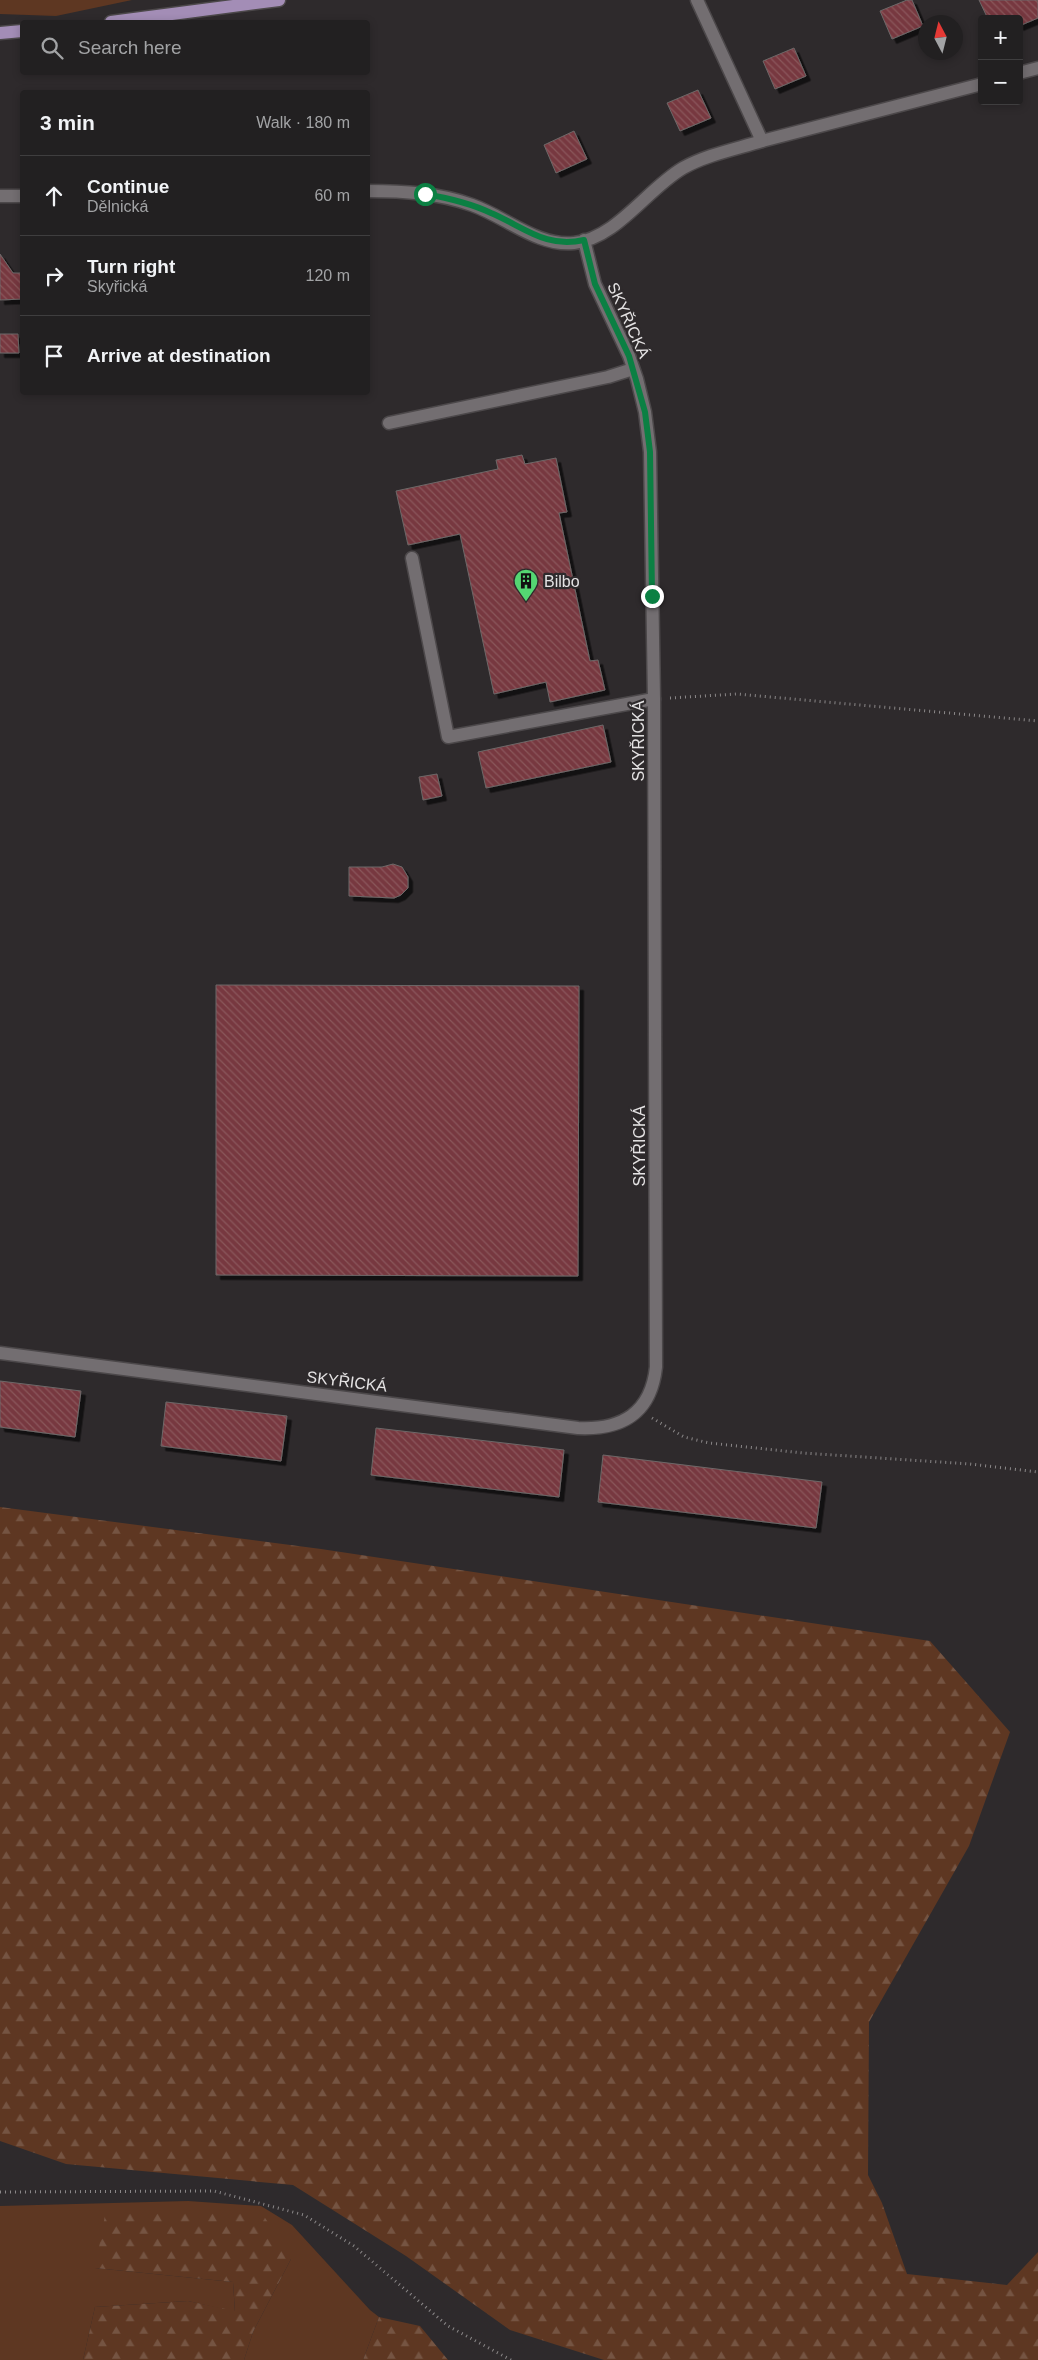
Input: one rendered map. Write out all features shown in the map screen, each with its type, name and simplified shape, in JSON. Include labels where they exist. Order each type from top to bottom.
[{"type":"main road","points":[[126,20],[278,0]]},
{"type":"main road","points":[[0,33],[20,31]]},
{"type":"street","points":[[697,0],[762,140]]},
{"type":"street","points":[[1023,72],[1038,68]]},
{"type":"street","points":[[370,191],[425,194],[458,200],[492,213],[550,242],[568,243],[584,240],[608,229],[683,168],[762,140],[978,85]]},
{"type":"street","points":[[0,196],[20,196]]},
{"type":"street","name":"SKYŘICKÁ","points":[[0,1353],[578,1428],[599,1429],[612,1426],[639,1410],[651,1392],[656,1367],[654,699],[650,452],[645,412],[634,368],[595,284],[584,240]]},
{"type":"street","points":[[389,423],[608,377],[634,368]]},
{"type":"street","points":[[412,558],[448,737],[654,699]]},
{"type":"path","points":[[654,699],[737,694],[1038,721]]},
{"type":"path","points":[[639,1410],[674,1432],[708,1443],[813,1454],[970,1464],[1038,1472]]},
{"type":"path","points":[[0,2192],[214,2191],[304,2215],[354,2246],[448,2326],[511,2360]]},
{"type":"green space","points":[[0,0],[132,0],[56,16],[0,14]]},
{"type":"green space","points":[[0,1507],[321,1549],[930,1641],[1010,1732],[969,1846],[869,2022],[868,2175],[882,2203],[907,2274],[1007,2285],[1038,2252],[1038,2360],[604,2360],[510,2330],[406,2256],[293,2185],[66,2164],[0,2141]]},
{"type":"green space","points":[[188,2201],[261,2206],[292,2225],[370,2310],[379,2317],[363,2360],[244,2360],[253,2332],[291,2259],[95,2268],[233,2282],[235,2312],[188,2301],[95,2307],[83,2360],[0,2360],[0,2206]]},
{"type":"green space","points":[[106,2210],[262,2213],[291,2259],[253,2332],[244,2360],[83,2360],[95,2307],[188,2301],[235,2311],[233,2282],[95,2268]]},
{"type":"green space","points":[[379,2317],[420,2326],[448,2360],[363,2360]]},
{"type":"building","points":[[907,0],[912,0],[918,15],[918,28],[892,39],[880,11]]},
{"type":"building","points":[[979,0],[1038,0],[1038,18],[1023,24],[1023,15],[986,15]]},
{"type":"building","points":[[794,48],[806,76],[775,89],[763,61]]},
{"type":"building","points":[[698,90],[711,118],[680,131],[667,103]]},
{"type":"building","points":[[574,131],[587,159],[556,173],[544,145]]},
{"type":"building","points":[[0,254],[13,273],[20,273],[20,299],[0,300]]},
{"type":"building","points":[[0,334],[18,334],[19,353],[0,353]]},
{"type":"building","name":"Bilbo","points":[[522,455],[525,464],[556,458],[567,512],[559,513],[590,661],[598,660],[605,690],[550,702],[546,682],[494,694],[460,534],[408,545],[396,491],[498,469],[496,460]]},
{"type":"building","points":[[603,725],[611,762],[486,788],[478,752]]},
{"type":"building","points":[[437,774],[442,796],[423,800],[419,777]]},
{"type":"building","points":[[393,864],[402,867],[408,877],[408,888],[401,895],[394,898],[349,896],[349,867],[382,867]]},
{"type":"building","points":[[216,985],[579,986],[578,1276],[216,1275]]},
{"type":"building","points":[[0,1381],[81,1391],[75,1437],[0,1427]]},
{"type":"building","points":[[166,1402],[287,1416],[281,1461],[161,1446]]},
{"type":"building","points":[[376,1428],[564,1450],[559,1497],[371,1475]]},
{"type":"building","points":[[603,1455],[822,1482],[816,1528],[598,1502]]},
{"type":"place","name":"Bilbo","points":[[526,602]]},
{"type":"route","points":[[425,194],[458,200],[474,206],[550,242],[575,243],[584,240],[591,274],[629,356],[642,395],[650,452],[652,596]]}]
